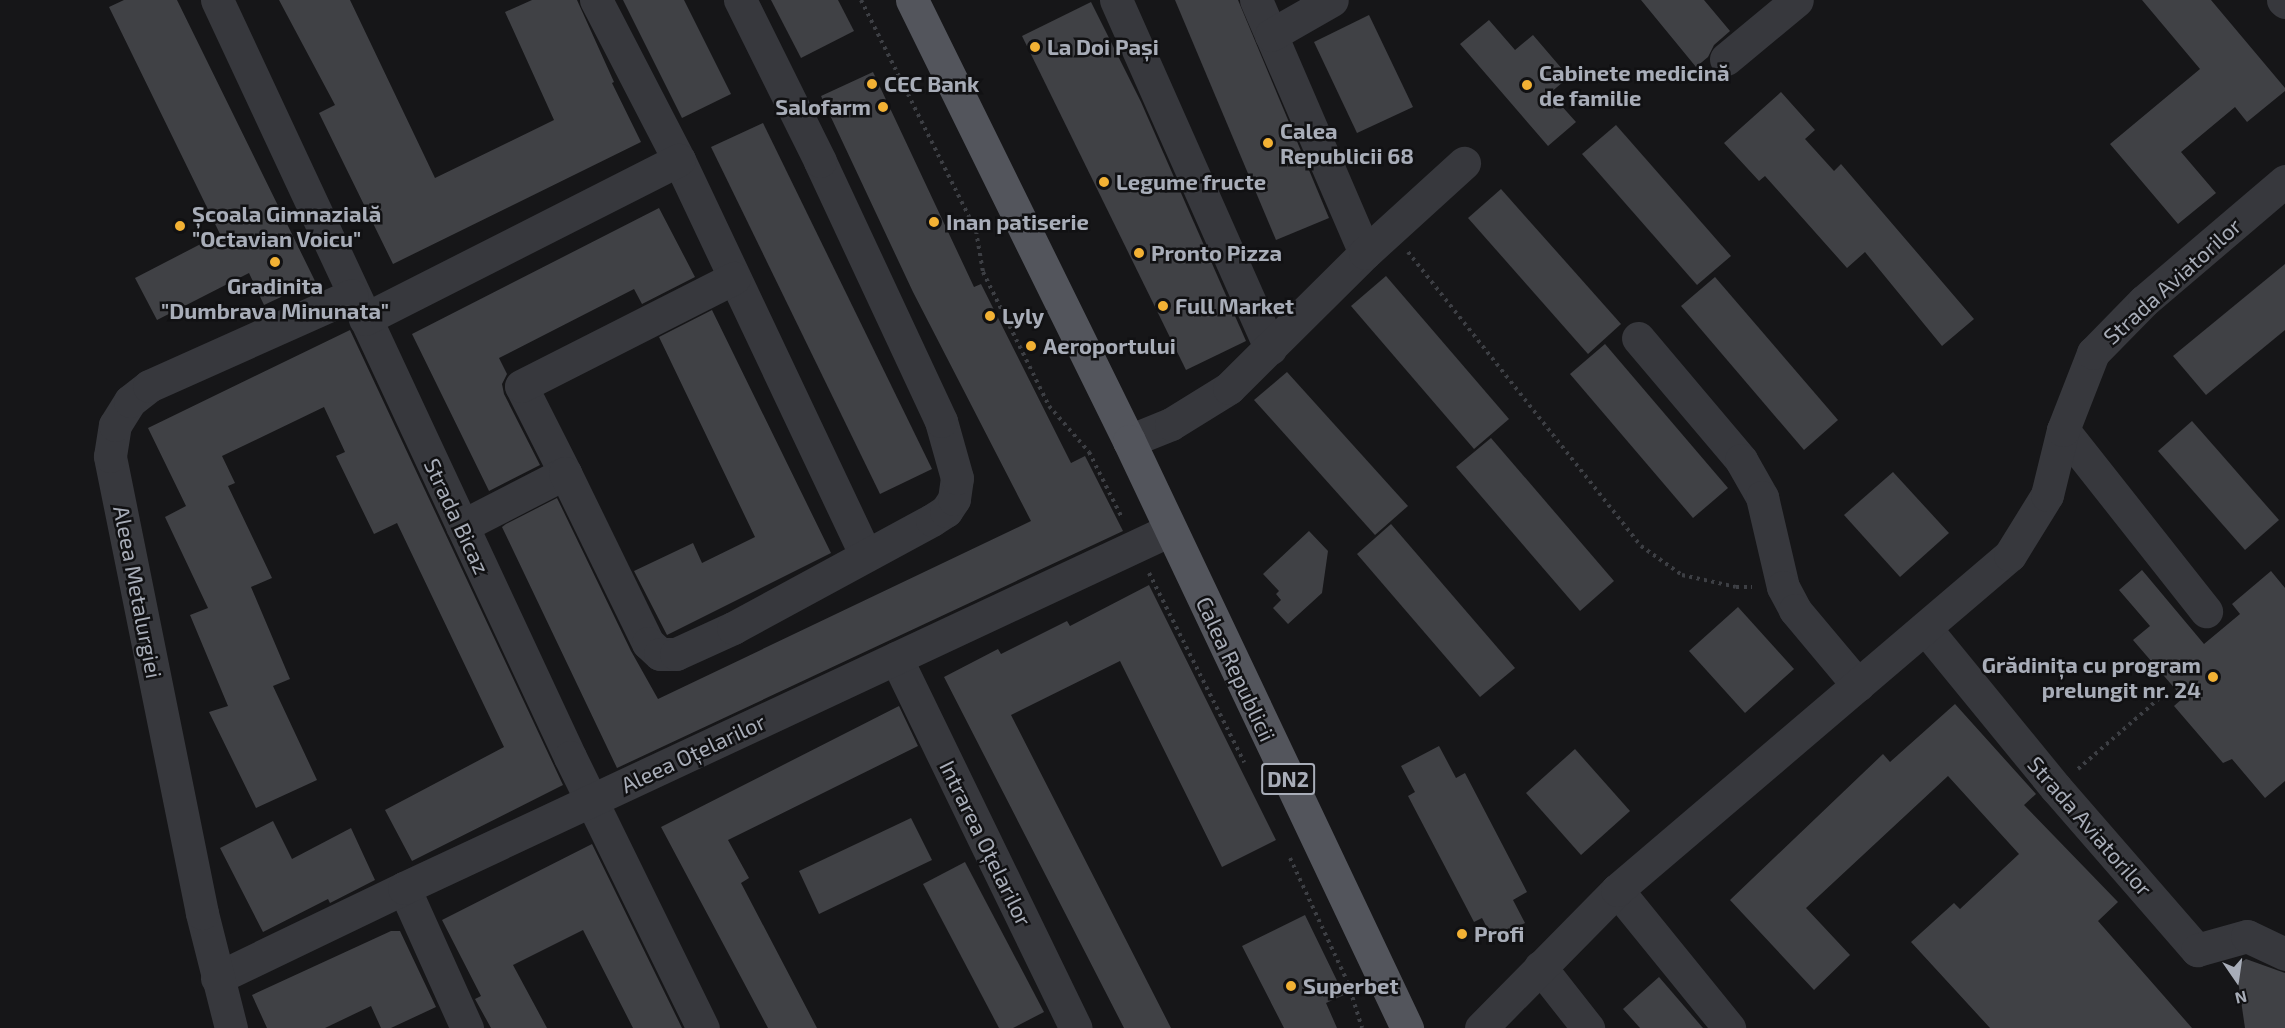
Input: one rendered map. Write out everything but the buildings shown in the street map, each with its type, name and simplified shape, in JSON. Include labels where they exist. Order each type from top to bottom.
[{"type":"main road","name":"Calea Republicii","points":[[912,0],[1129,441],[1407,1028]]},
{"type":"street","name":"Strada Bicaz","points":[[217,0],[591,800],[703,1028]]},
{"type":"street","points":[[596,0],[679,160],[865,554]]},
{"type":"street","points":[[734,278],[521,386],[636,623],[648,644],[660,654],[676,654],[698,645],[946,511],[954,499],[957,478],[941,421],[820,161],[740,0]]},
{"type":"street","points":[[1116,0],[1270,348]]},
{"type":"street","points":[[1256,0],[1365,253]]},
{"type":"street","points":[[1271,35],[1332,0]]},
{"type":"street","points":[[1726,59],[1797,0]]},
{"type":"street","name":"Aleea Metalurgiei","points":[[231,1028],[217,978],[110,456],[115,425],[130,401],[149,386],[359,307],[679,160]]},
{"type":"street","points":[[1129,441],[1171,424],[1229,388],[1365,253],[1464,163]]},
{"type":"street","name":"Strada Aviatorilor","points":[[1481,1028],[1617,890],[2010,555],[2047,495],[2063,430],[2093,353],[2144,301],[2285,181]]},
{"type":"street","points":[[1638,338],[1742,460],[1762,497],[1783,587],[1796,610],[1858,685]]},
{"type":"street","points":[[2063,430],[2206,611]]},
{"type":"street","points":[[462,526],[565,473]]},
{"type":"street","name":"Aleea Oțelarilor","points":[[217,978],[591,800],[1170,530]]},
{"type":"street","name":"Strada Aviatorilor","points":[[1925,628],[2056,788],[2198,950],[2247,936],[2285,954]]},
{"type":"street","name":"Intrarea Oțelarilor","points":[[896,658],[1076,1028]]},
{"type":"street","points":[[404,888],[467,1028]]},
{"type":"street","points":[[1617,890],[1729,1028]]},
{"type":"street","points":[[1540,967],[1588,1028]]},
{"type":"path","points":[[861,0],[976,231],[983,272],[1049,406],[1089,452],[1247,769]]},
{"type":"path","points":[[1390,230],[1641,546],[1682,575],[1736,587],[1783,587]]},
{"type":"path","points":[[2056,788],[2163,695]]},
{"type":"path","points":[[1288,854],[1296,876],[1348,983],[1362,1028]]},
{"type":"place","name":"La Doi Pași","points":[[1035,47]]},
{"type":"place","name":"CEC Bank","points":[[872,84]]},
{"type":"place","name":"Cabinete medicină de familie","points":[[1527,85]]},
{"type":"place","name":"Salofarm","points":[[883,107]]},
{"type":"place","name":"Calea Republicii 68","points":[[1268,143]]},
{"type":"place","name":"Legume fructe","points":[[1104,182]]},
{"type":"place","name":"Inan patiserie","points":[[934,222]]},
{"type":"place","name":"Școala Gimnazială \"Octavian Voicu\"","points":[[180,226]]},
{"type":"place","name":"Pronto Pizza","points":[[1139,253]]},
{"type":"place","name":"Gradinita \"Dumbrava Minunata\"","points":[[275,262]]},
{"type":"place","name":"Full Market","points":[[1163,306]]},
{"type":"place","name":"Lyly","points":[[990,316]]},
{"type":"place","name":"Aeroportului","points":[[1031,346]]},
{"type":"place","name":"Grădinița cu program prelungit nr. 24","points":[[2213,677]]},
{"type":"place","name":"Profi","points":[[1462,934]]},
{"type":"place","name":"Superbet","points":[[1291,986]]}]
